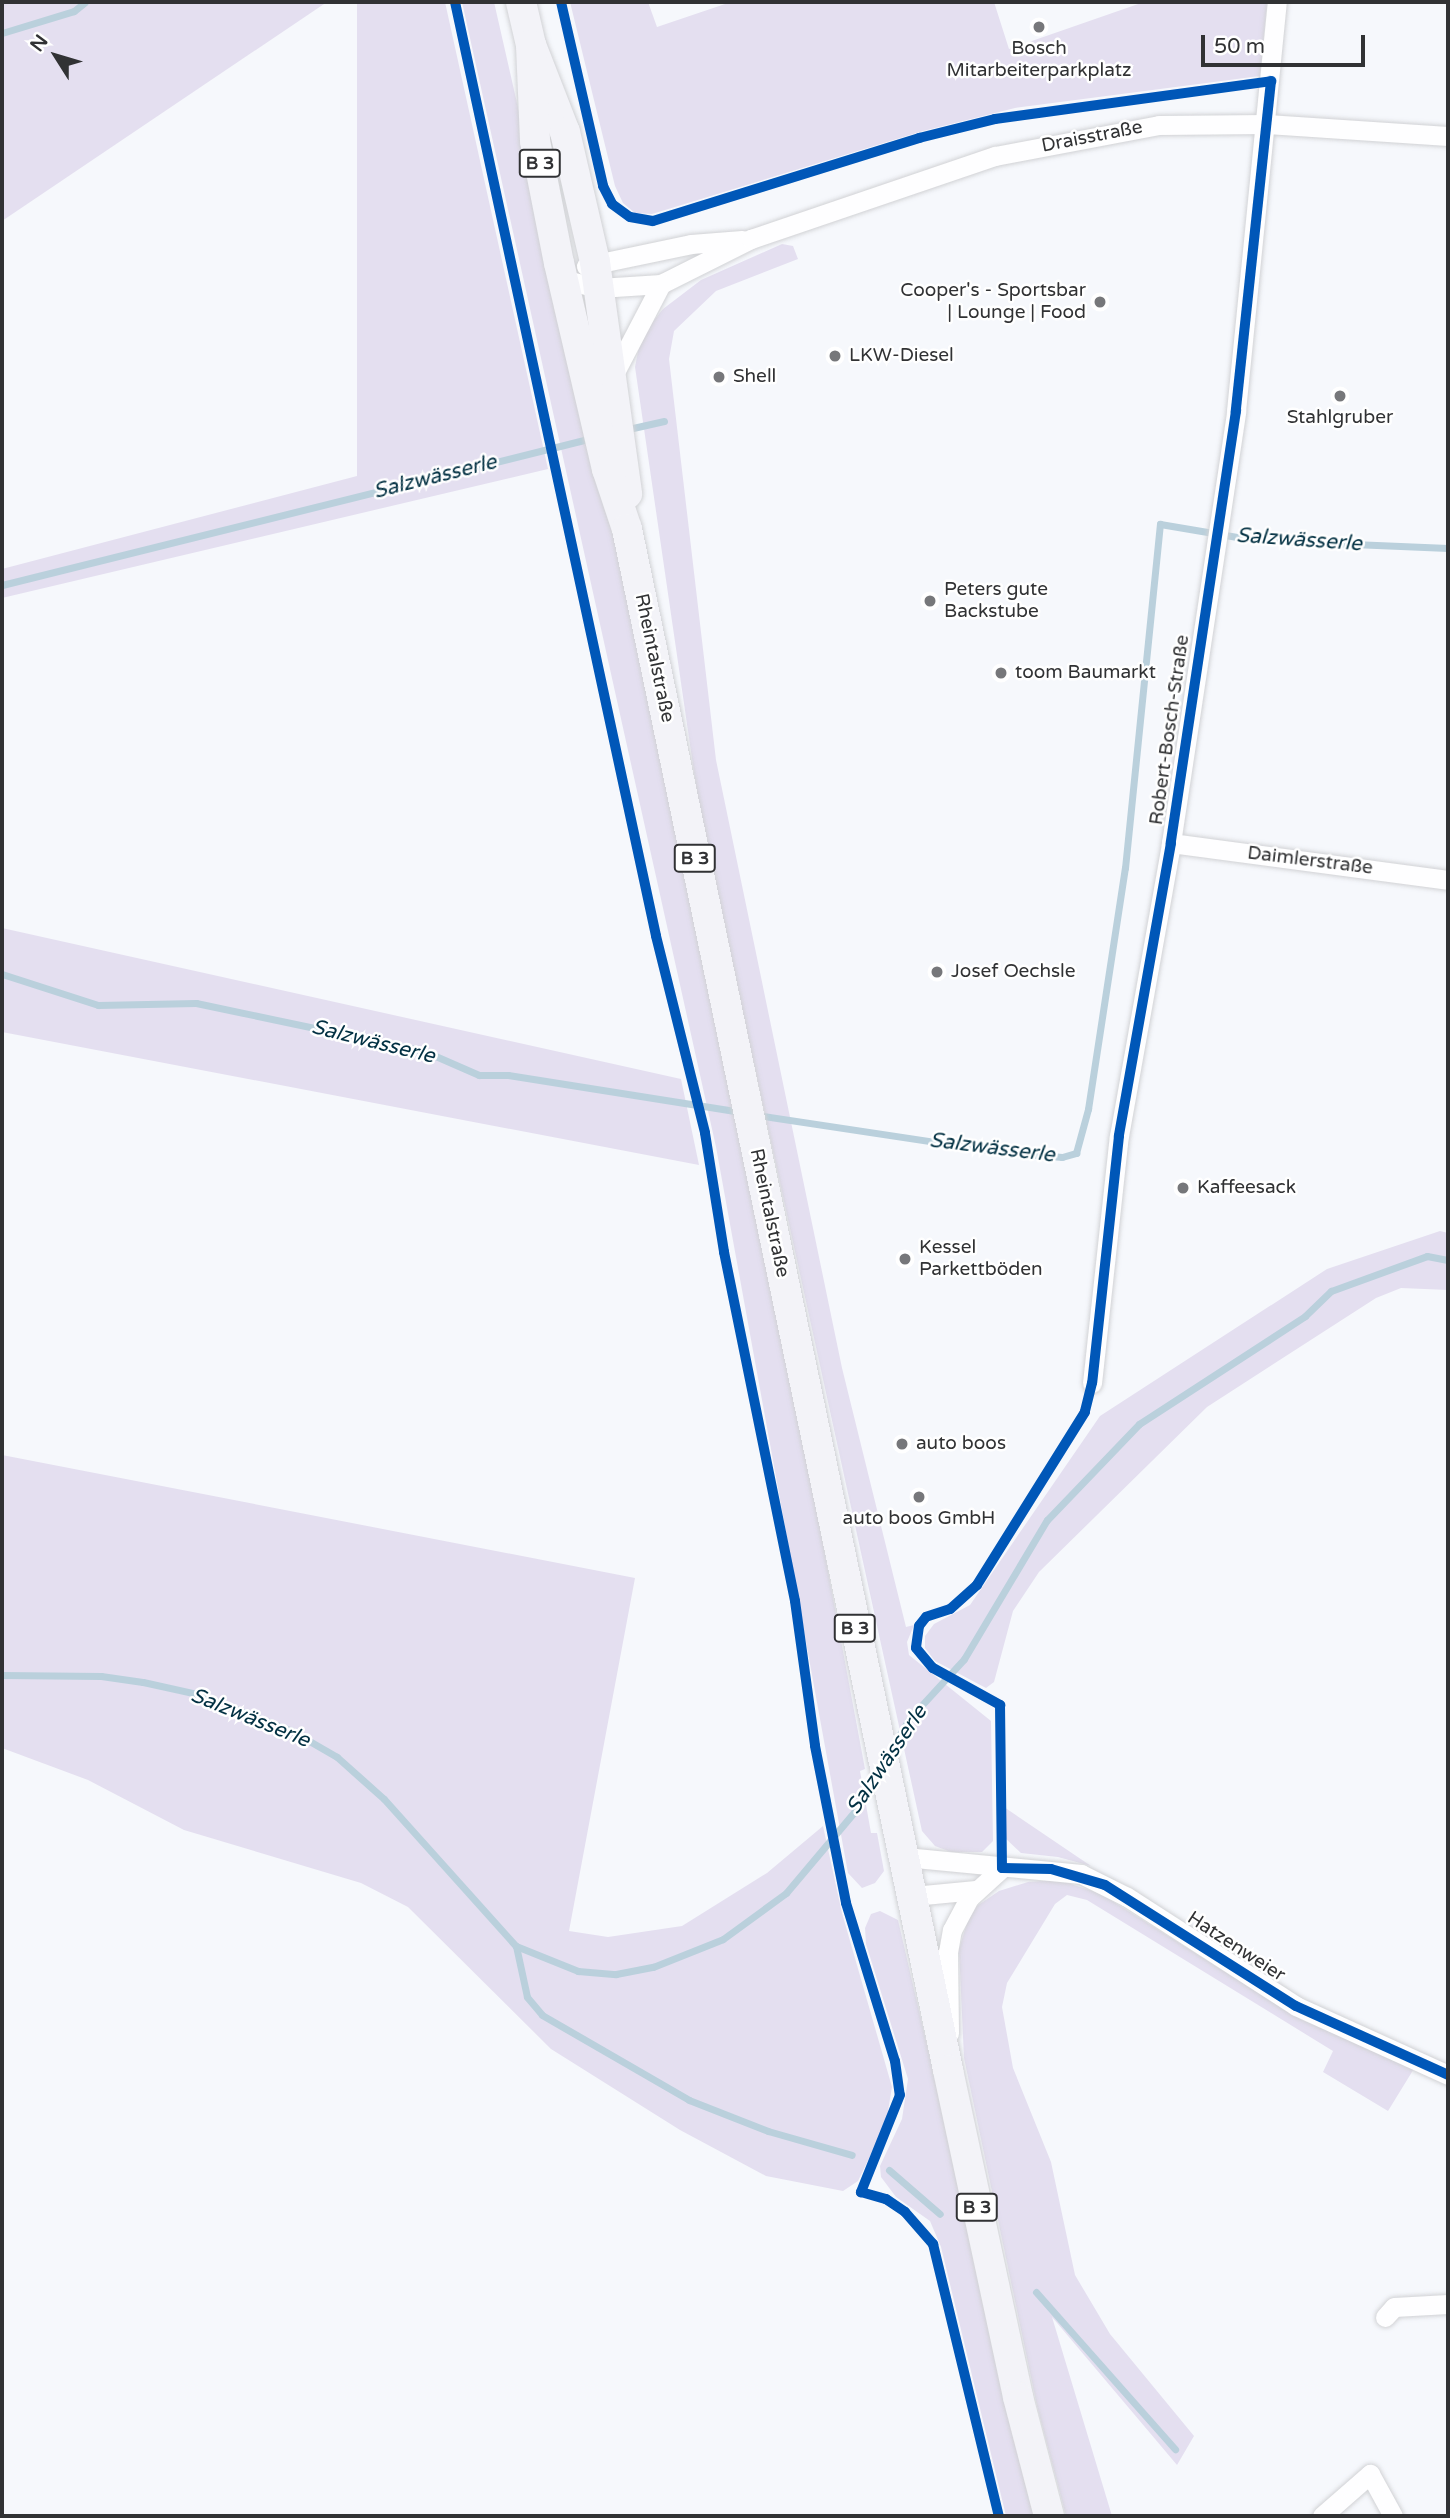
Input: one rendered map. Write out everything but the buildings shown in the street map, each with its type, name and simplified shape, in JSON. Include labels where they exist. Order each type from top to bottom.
[{"type":"main road","name":"Rheintalstraße","points":[[521,2],[531,45],[565,132],[597,275],[612,377],[604,409]]},
{"type":"main road","name":"Rheintalstraße","points":[[531,45],[535,141],[562,279],[604,409],[872,1712],[913,1896]]},
{"type":"main road","name":"B 3","points":[[913,1896],[1018,2397],[1049,2516]]},
{"type":"street","name":"Robert-Bosch-Straße","points":[[1092,1383],[1119,1136],[1171,843],[1236,411],[1267,124],[1277,2]]},
{"type":"street","name":"Draisstraße","points":[[597,275],[661,284],[751,239],[995,156],[1159,125],[1267,124],[1448,136]]},
{"type":"street","name":"Draisstraße","points":[[562,279],[597,275],[691,244],[751,239]]},
{"type":"street","points":[[612,377],[661,284]]},
{"type":"street","name":"Daimlerstraße","points":[[1171,843],[1448,880]]},
{"type":"street","name":"Hatzenweier","points":[[905,1857],[1002,1868],[1051,1869],[1105,1885],[1296,2006],[1448,2075]]},
{"type":"street","points":[[948,2070],[948,1952],[959,1913],[976,1890],[1002,1868]]},
{"type":"street","points":[[913,1896],[976,1890]]},
{"type":"street","points":[[1385,2317],[1394,2307],[1448,2304]]},
{"type":"street","points":[[1322,2516],[1370,2474],[1393,2516]]},
{"type":"shaded area","points":[[2,2],[327,2],[2,221]]},
{"type":"shaded area","points":[[357,2],[445,2],[548,469],[2,598],[2,569],[357,476]]},
{"type":"shaded area","points":[[462,2],[494,2],[608,503],[814,1496],[865,1769],[860,1771],[871,1833],[877,1833],[884,1871],[875,1883],[862,1888],[848,1873],[716,1147]]},
{"type":"shaded area","points":[[570,2],[648,2],[657,27],[731,2],[994,2],[1009,49],[1144,2],[1267,2],[1260,76],[1015,108],[923,131],[652,214],[635,213],[623,203],[615,186]]},
{"type":"shaded area","points":[[782,244],[793,246],[798,259],[716,291],[674,331],[669,359],[716,760],[842,1368],[906,1627],[914,1625],[907,1642],[909,1655],[991,1721],[993,1841],[982,1852],[951,1852],[935,1846],[922,1831],[702,827],[635,367],[641,337],[663,309],[701,280]]},
{"type":"shaded area","points":[[2,928],[681,1079],[699,1165],[2,1032]]},
{"type":"shaded area","points":[[1440,1231],[1448,1233],[1448,1290],[1401,1288],[1376,1298],[1207,1407],[1039,1572],[1013,1611],[994,1682],[986,1688],[935,1661],[925,1648],[925,1636],[934,1624],[970,1605],[1100,1416],[1327,1269]]},
{"type":"shaded area","points":[[2,1455],[635,1578],[569,1931],[608,1937],[682,1926],[767,1873],[823,1826],[842,1913],[892,2087],[886,2123],[858,2181],[843,2191],[766,2176],[680,2130],[551,2049],[408,1907],[361,1883],[184,1830],[88,1780],[2,1748]]},
{"type":"shaded area","points":[[1004,1807],[1091,1866],[1058,1857],[1021,1853],[1004,1837]]},
{"type":"shaded area","points":[[1059,1880],[1101,1894],[1302,2020],[1415,2067],[1388,2111],[1323,2072],[1333,2051],[1087,1900],[1067,1895],[1055,1904],[1007,1983],[1002,2007],[1013,2068],[1051,2162],[1075,2275],[1110,2334],[1194,2436],[1177,2465],[1052,2317],[1112,2516],[1066,2516],[1037,2406],[964,2058],[959,1949],[968,1920],[977,1906],[999,1891],[1028,1882]]},
{"type":"shaded area","points":[[880,1911],[898,1920],[1036,2516],[1006,2516],[941,2247],[930,2221],[896,2197],[881,2177],[880,2166],[902,2119],[908,2079],[866,1944],[865,1928],[871,1914]]},
{"type":"waterway","points":[[2,33],[74,11],[85,2]]},
{"type":"waterway","name":"Salzwässerle","points":[[624,430],[664,421]]},
{"type":"waterway","name":"Salzwässerle","points":[[2,585],[592,438]]},
{"type":"waterway","name":"Salzwässerle","points":[[757,1115],[994,1151],[1062,1157],[1076,1153],[1088,1109],[1125,868],[1160,524],[1255,540],[1448,548]]},
{"type":"waterway","name":"Salzwässerle","points":[[2,974],[98,1005],[196,1003],[424,1051],[479,1075],[508,1075],[741,1112]]},
{"type":"waterway","name":"Salzwässerle","points":[[891,1749],[909,1719],[964,1659],[1047,1520],[1139,1424],[1305,1316],[1331,1291],[1427,1256],[1448,1260]]},
{"type":"waterway","name":"Salzwässerle","points":[[2,1675],[101,1676],[143,1682],[197,1694],[292,1731],[337,1757],[384,1799],[516,1946],[578,1971],[616,1974],[653,1967],[723,1939],[786,1893],[856,1810],[877,1774]]},
{"type":"waterway","points":[[516,1946],[527,1997],[542,2015],[689,2100],[768,2131],[852,2155]]},
{"type":"waterway","points":[[889,2170],[940,2214]]},
{"type":"waterway","points":[[1036,2292],[1175,2449]]},
{"type":"cycle path","points":[[455,2],[656,936],[705,1133],[724,1252],[795,1601],[815,1746],[846,1903],[895,2061],[900,2095],[861,2192],[886,2199],[905,2212],[933,2244],[999,2516]]},
{"type":"cycle path","points":[[561,2],[603,186],[612,204],[630,217],[653,221],[919,138],[995,119],[1271,81],[1236,411],[1171,843],[1119,1136],[1092,1383],[1085,1412],[977,1585],[950,1609],[926,1617],[919,1626],[916,1648],[933,1668],[1000,1705],[1002,1868],[1051,1869],[1105,1885],[1296,2006],[1448,2075]]},
{"type":"place","name":"Bosch Mitarbeiterparkplatz","points":[[1039,27]]},
{"type":"place","name":"Cooper's - Sportsbar | Lounge | Food","points":[[1100,302]]},
{"type":"place","name":"LKW-Diesel","points":[[835,356]]},
{"type":"place","name":"Shell","points":[[719,377]]},
{"type":"place","name":"Stahlgruber","points":[[1340,396]]},
{"type":"place","name":"Peters gute Backstube","points":[[930,601]]},
{"type":"place","name":"toom Baumarkt","points":[[1001,673]]},
{"type":"place","name":"Josef Oechsle","points":[[937,972]]},
{"type":"place","name":"Kaffeesack","points":[[1183,1188]]},
{"type":"place","name":"Kessel Parkettböden","points":[[905,1259]]},
{"type":"place","name":"auto boos","points":[[902,1444]]},
{"type":"place","name":"auto boos GmbH","points":[[919,1497]]}]
